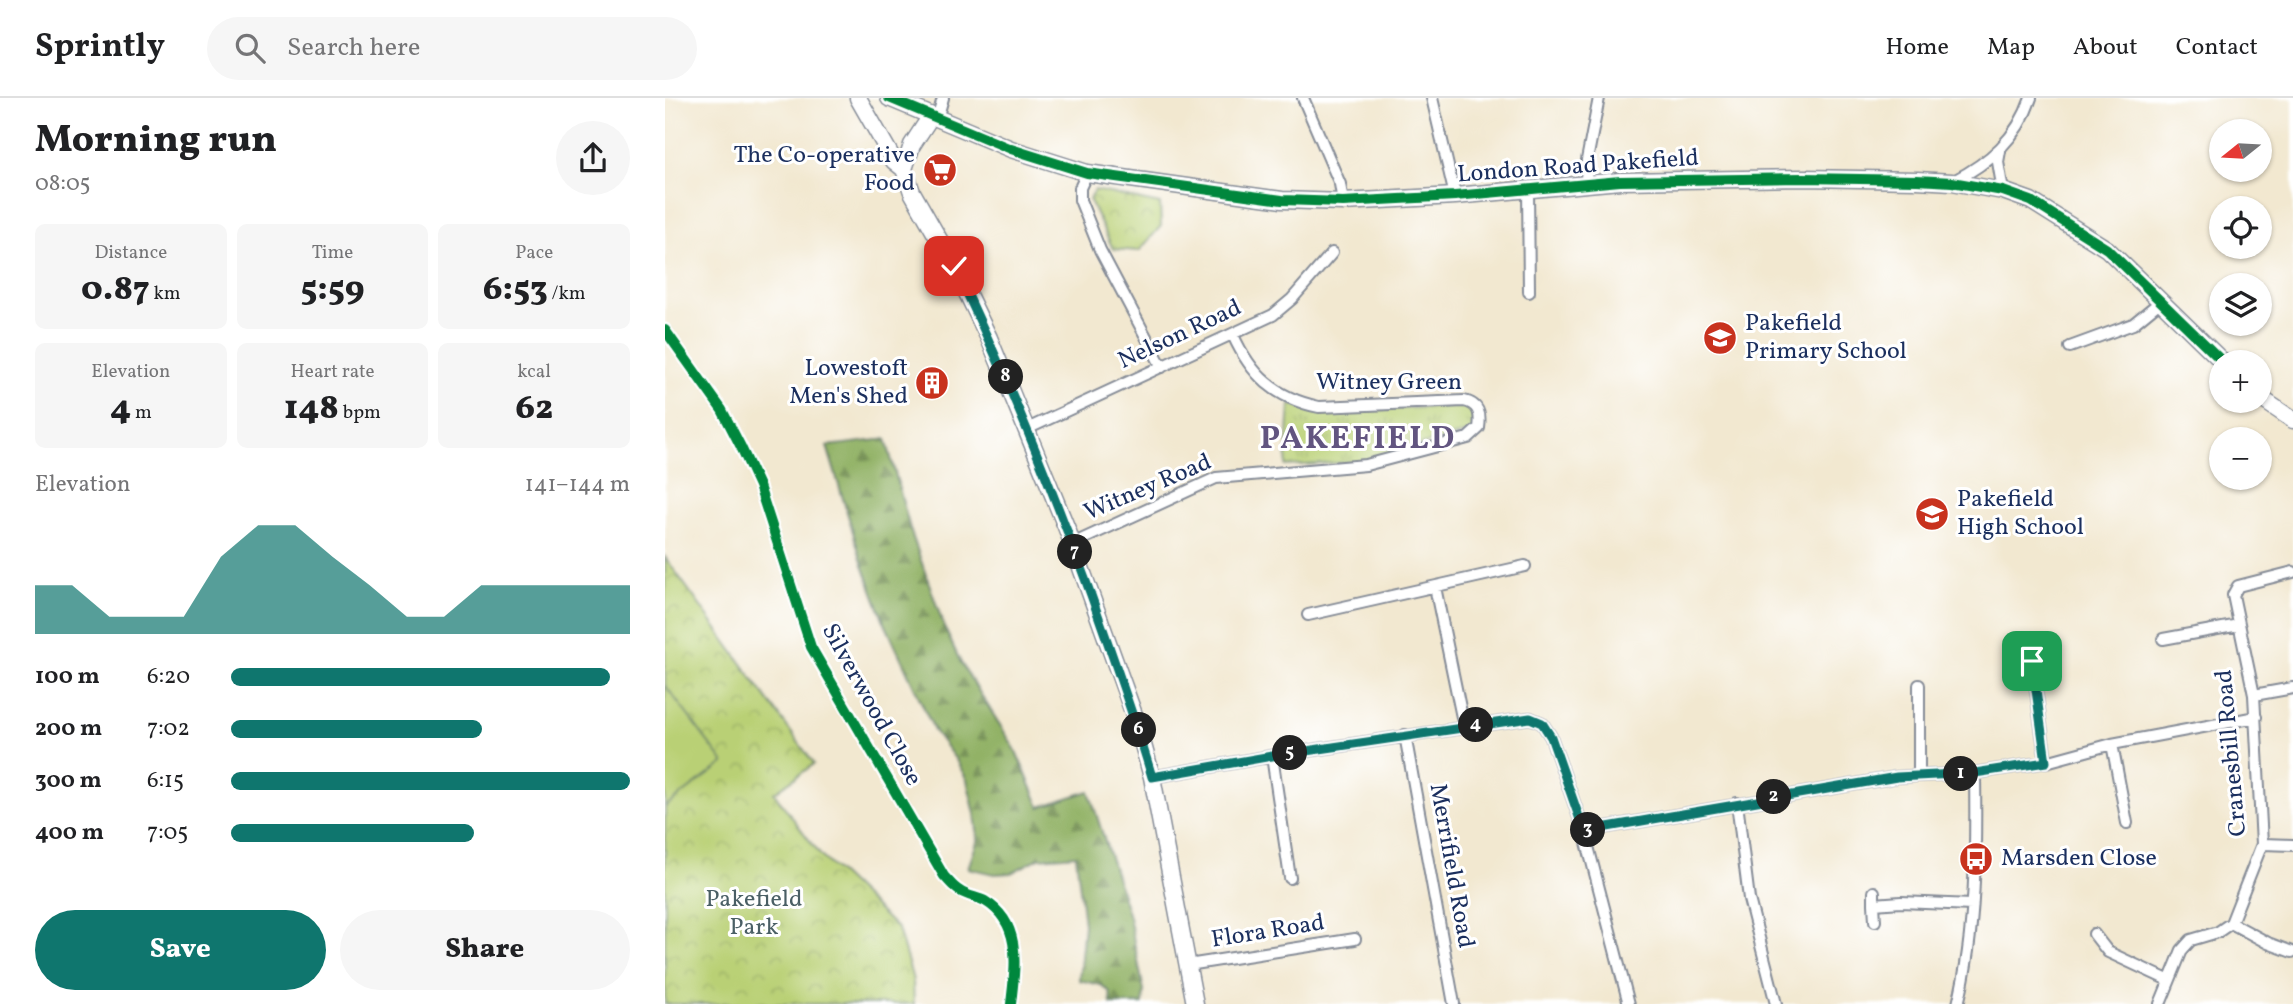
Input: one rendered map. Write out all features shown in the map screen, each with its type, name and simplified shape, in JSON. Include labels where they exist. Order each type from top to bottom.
[{"type":"main road","points":[[858,98],[894,161],[904,169],[912,192],[954,266],[989,338],[1072,544],[1137,723],[1152,777],[1195,1004]]},
{"type":"main road","name":"London Road Pakefield","points":[[889,98],[1011,149],[1087,173],[1282,200],[1343,202],[1455,196],[1586,183],[1795,178],[1952,182],[2003,191],[2031,201],[2107,249],[2211,350]]},
{"type":"main road","points":[[904,169],[912,145],[934,118]]},
{"type":"main road","points":[[2272,406],[2293,421]]},
{"type":"street","points":[[934,118],[943,98]]},
{"type":"street","points":[[1303,98],[1340,184],[1343,202]]},
{"type":"street","points":[[1432,98],[1455,196]]},
{"type":"street","points":[[1586,183],[1587,160],[1598,98]]},
{"type":"street","points":[[1952,182],[1976,169],[2000,151],[2024,117],[2031,98]]},
{"type":"street","points":[[2000,151],[1998,162],[2003,191]]},
{"type":"street","points":[[1087,173],[1080,188],[1080,200],[1100,250],[1162,367]]},
{"type":"street","points":[[1528,188],[1529,292]]},
{"type":"street","name":"Nelson Road","points":[[1027,429],[1273,315],[1332,253]]},
{"type":"street","points":[[2070,347],[2133,324],[2161,301]]},
{"type":"street","name":"Silverwood Close","points":[[665,330],[722,410],[741,447],[759,486],[811,647],[828,677],[944,876],[959,891],[986,902],[1005,920],[1013,937],[1016,959],[1011,1004]]},
{"type":"street","name":"Witney Green","points":[[1233,335],[1243,356],[1258,376],[1302,404],[1319,407],[1464,401],[1477,407],[1481,419],[1479,428],[1468,438],[1366,465],[1284,471]]},
{"type":"street","name":"Witney Road","points":[[1072,544],[1216,478],[1284,471]]},
{"type":"street","points":[[1308,615],[1525,566]]},
{"type":"street","name":"Cranesbill Road","points":[[2231,923],[2262,844],[2254,695],[2233,594],[2238,586],[2293,572]]},
{"type":"street","points":[[1436,587],[1464,727]]},
{"type":"street","points":[[2163,639],[2239,625]]},
{"type":"street","points":[[2032,661],[2046,762]]},
{"type":"street","points":[[1919,685],[1919,775]]},
{"type":"street","points":[[2254,695],[2293,688]]},
{"type":"street","points":[[1584,831],[1737,803],[1919,775],[1975,773],[2046,762],[2112,744],[2256,717]]},
{"type":"street","points":[[1152,777],[1405,735],[1530,718],[1542,723],[1551,737],[1584,831],[1629,1004]]},
{"type":"street","name":"Merrifield Road","points":[[1405,735],[1454,1004]]},
{"type":"street","points":[[2112,744],[2127,823]]},
{"type":"street","points":[[1272,756],[1290,878]]},
{"type":"street","points":[[1958,1004],[1972,905],[1976,843],[1975,773]]},
{"type":"street","points":[[1737,803],[1749,900],[1776,1004]]},
{"type":"street","points":[[2262,844],[2293,845]]},
{"type":"street","points":[[1875,921],[1874,898],[1972,905]]},
{"type":"street","points":[[2160,1004],[2182,950],[2192,940],[2218,932],[2231,923],[2268,943],[2292,952]]},
{"type":"street","points":[[2094,934],[2108,952],[2168,980]]},
{"type":"street","name":"Flora Road","points":[[1188,965],[1356,939]]},
{"type":"green space","points":[[1095,190],[1160,204],[1161,226],[1139,251],[1113,249],[1089,199]]},
{"type":"green space","points":[[1290,404],[1319,412],[1460,406],[1472,410],[1477,422],[1470,432],[1358,462],[1286,466]]},
{"type":"green space","points":[[886,439],[910,529],[945,629],[961,663],[1015,749],[1040,807],[1089,791],[1129,917],[1144,991],[1143,1004],[1111,1004],[1110,992],[1101,985],[1079,980],[1084,924],[1076,855],[1039,858],[1011,873],[994,874],[968,868],[978,839],[967,780],[935,732],[883,619],[863,565],[827,446]]},
{"type":"green space","name":"Pakefield Park","points":[[665,557],[814,764],[774,793],[822,857],[898,929],[913,980],[914,1004],[665,1004]]},
{"type":"green space","points":[[665,685],[724,763],[665,807]]},
{"type":"cycle path","points":[[889,98],[1011,149],[1087,173],[1282,200],[1343,202],[1455,196],[1620,181],[1803,178],[1952,182],[2003,191],[2031,201],[2107,249],[2211,350]]},
{"type":"cycle path","points":[[665,330],[722,410],[759,486],[811,647],[944,876],[958,890],[985,901],[1006,922],[1011,934],[1015,961],[1011,1004]]},
{"type":"place","name":"The Co-operative Food","points":[[940,170]]},
{"type":"place","name":"Pakefield Primary School","points":[[1720,338]]},
{"type":"place","name":"Lowestoft Men's Shed","points":[[932,383]]},
{"type":"place","name":"Pakefield High School","points":[[1932,514]]},
{"type":"place","name":"Marsden Close","points":[[1976,859]]},
{"type":"district","name":"PAKEFIELD","points":[[1358,440]]},
{"type":"route","points":[[954,266],[989,338],[1067,529],[1137,723],[1152,777],[1405,735],[1530,718],[1542,723],[1551,737],[1584,831],[1897,777],[1975,773],[2046,762],[2032,661]]}]
